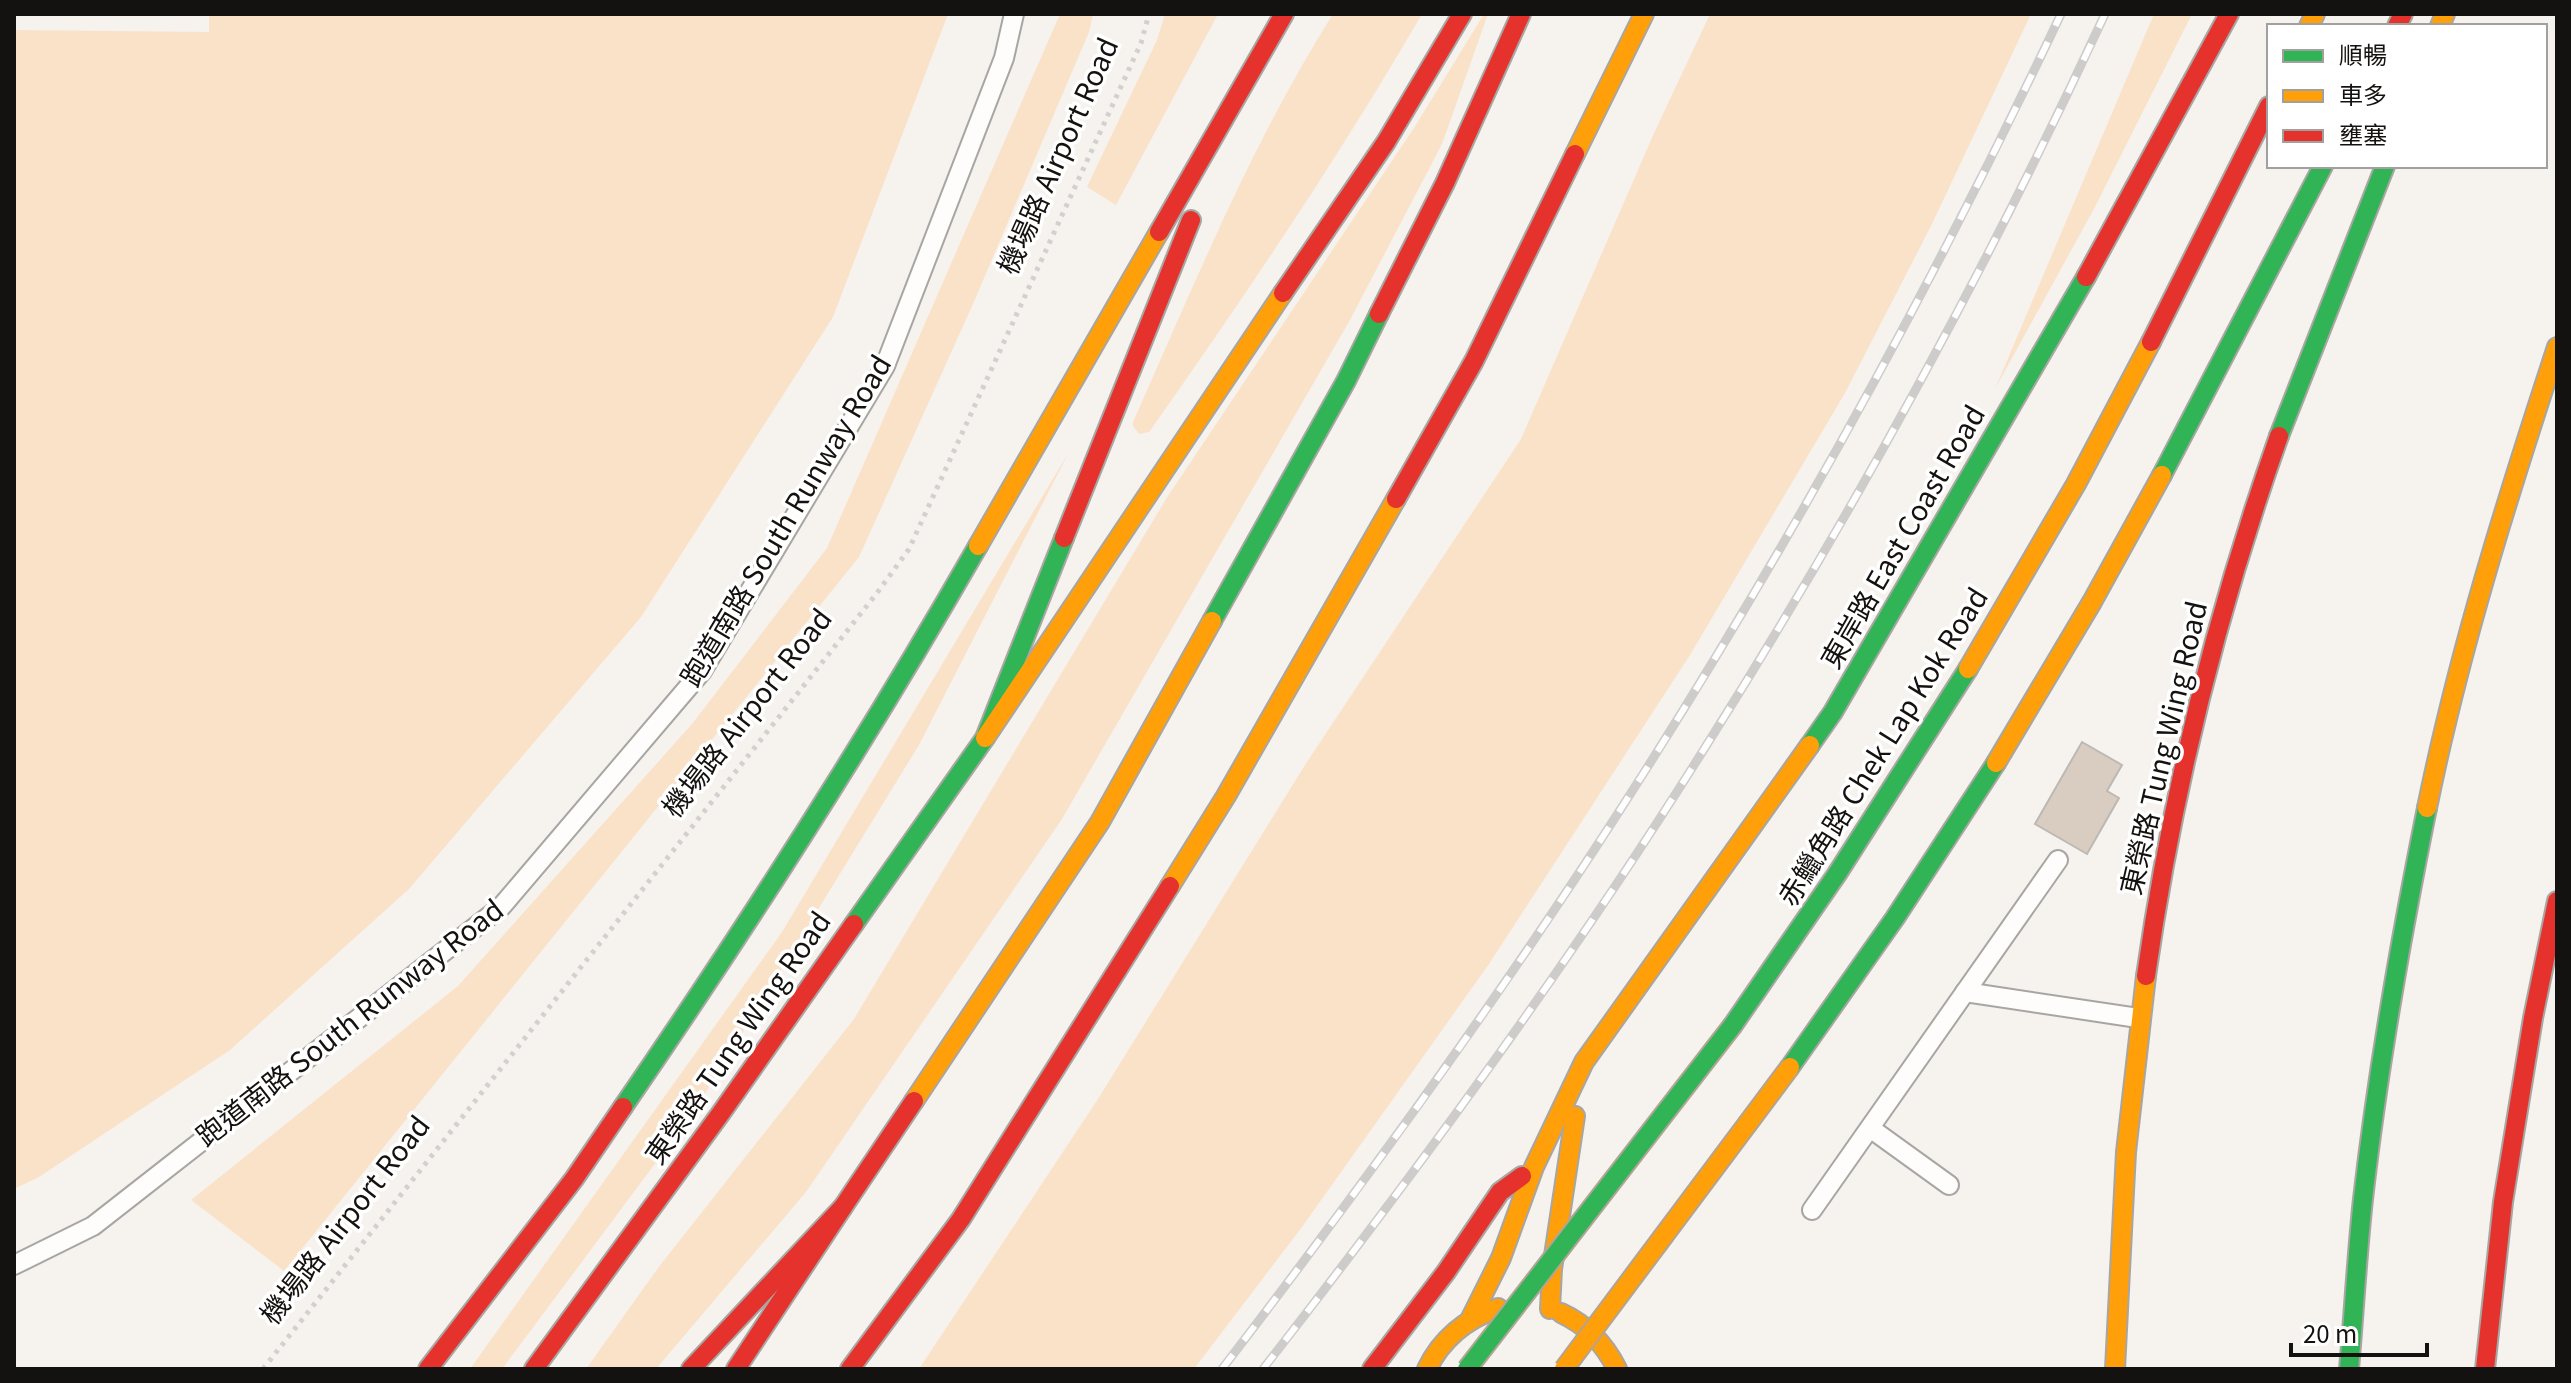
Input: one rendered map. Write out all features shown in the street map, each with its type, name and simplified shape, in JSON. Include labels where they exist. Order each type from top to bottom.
[{"type":"main road","points":[[428,1369],[574,1179],[723,960],[924,640],[1284,14]]},
{"type":"main road","points":[[985,738],[1386,142],[1462,14]]},
{"type":"main road","points":[[736,1369],[1100,822],[1346,381],[1445,183],[1521,14]]},
{"type":"main road","points":[[850,1369],[961,1219],[1226,796],[1474,361],[1644,14]]},
{"type":"main road","name":"東岸路 East Coast Road","points":[[1470,1320],[1501,1258],[1534,1167],[1584,1062],[1833,712],[2049,344],[2229,14]]},
{"type":"main road","points":[[985,738],[1244,87]]},
{"type":"main road","name":"赤鱲角路 Chek Lap Kok Road","points":[[1467,1369],[1733,1025],[1823,898],[1998,620],[2119,404],[2267,110]]},
{"type":"main road","points":[[1564,1369],[1888,931],[2057,663],[2148,502],[2322,168]]},
{"type":"main road","name":"東榮路 Tung Wing Road","points":[[2115,1369],[2119,1222],[2138,1018],[2178,792],[2216,640],[2269,464],[2384,168]]},
{"type":"main road","points":[[2349,1369],[2364,1198],[2387,1024],[2419,845],[2460,665],[2510,486],[2557,347]]},
{"type":"main road","name":"東榮路 Tung Wing Road","points":[[534,1369],[730,1100],[985,738]]},
{"type":"main road","points":[[2485,1369],[2503,1202],[2533,1018],[2557,901]]},
{"type":"main road","name":"東岸路 East Coast Road","points":[[1550,1309],[1564,1175],[1584,1062]]},
{"type":"main road","name":"東岸路 East Coast Road","points":[[1372,1369],[1446,1272],[1500,1192],[1534,1167]]},
{"type":"main road","points":[[691,1369],[843,1207]]},
{"type":"main road","name":"東岸路 East Coast Road","points":[[1427,1369],[1445,1341],[1470,1320],[1501,1307],[1523,1305],[1550,1309],[1586,1326],[1610,1353],[1617,1369]]},
{"type":"lane","name":"跑道南路 South Runway Road","points":[[14,1265],[93,1226],[501,907],[702,671],[885,366],[1004,58],[1014,14]]},
{"type":"lane","points":[[1812,1210],[2058,860]]},
{"type":"lane","points":[[1965,992],[2138,1018]]},
{"type":"lane","points":[[1870,1128],[1949,1185]]},
{"type":"path","name":"機場路 Airport Road","points":[[263,1369],[868,606],[909,549],[1141,43],[1149,14]]},
{"type":"shaded area","points":[[209,14],[948,14],[833,317],[641,617],[409,889],[230,1050],[39,1177],[14,1189],[14,30],[209,32]]},
{"type":"shaded area","points":[[1060,14],[1093,14],[1089,32],[973,304],[859,557],[284,1271],[191,1200],[458,986],[692,724],[827,548]]},
{"type":"shaded area","points":[[1165,14],[1218,14],[1116,205],[1087,187],[1157,40]]},
{"type":"shaded area","points":[[1333,14],[1422,14],[1358,120],[1257,275],[1152,428],[1139,434],[1133,422],[1226,214],[1276,112]]},
{"type":"shaded area","points":[[1484,14],[1488,14],[1442,144],[1350,320],[1062,819],[806,1192],[656,1369],[586,1369],[658,1268],[854,1019],[1166,499],[1414,128]]},
{"type":"shaded area","points":[[1710,14],[2031,14],[1931,226],[1845,393],[1690,655],[1489,964],[1302,1227],[1194,1369],[919,1369],[1098,1099],[1305,765],[1521,439],[1655,131]]},
{"type":"shaded area","points":[[2154,14],[2192,14],[2095,207],[1995,389]]},
{"type":"shaded area","points":[[1069,452],[919,745],[695,1110],[502,1369],[470,1369],[782,932]]},
{"type":"building","points":[[2082,742],[2122,765],[2107,791],[2119,798],[2087,854],[2035,824]]},
{"type":"railway","points":[[1222,1369],[1478,1021],[1575,879],[1683,711],[1799,516],[1909,318],[2061,14]]},
{"type":"railway","points":[[1263,1369],[1434,1144],[1544,990],[1650,833],[1757,665],[1864,483],[1965,298],[2105,14]]},
{"type":"traffic: fast","points":[[2162,475],[2322,168]]},
{"type":"traffic: fast","points":[[2279,436],[2384,168]]},
{"type":"traffic: fast","points":[[1810,745],[1833,712],[2086,277]]},
{"type":"traffic: fast","points":[[1212,621],[1346,381],[1379,314]]},
{"type":"traffic: fast","points":[[854,924],[985,738],[1064,538]]},
{"type":"traffic: fast","points":[[623,1107],[806,830],[978,546]]},
{"type":"traffic: fast","points":[[1733,1025],[1837,874],[1968,669]]},
{"type":"traffic: fast","points":[[1790,1067],[1895,918],[1996,763]]},
{"type":"traffic: fast","points":[[2349,1369],[2361,1220],[2376,1101],[2399,954],[2427,808]]},
{"type":"traffic: fast","points":[[1467,1369],[1733,1025]]},
{"type":"traffic: slow","points":[[1575,154],[1644,14]]},
{"type":"traffic: slow","points":[[2310,24],[2315,14]]},
{"type":"traffic: slow","points":[[2441,24],[2445,14]]},
{"type":"traffic: slow","points":[[978,546],[1159,232]]},
{"type":"traffic: slow","points":[[985,738],[1283,293]]},
{"type":"traffic: slow","points":[[1968,669],[2076,484],[2151,342]]},
{"type":"traffic: slow","points":[[2427,808],[2485,576],[2557,347]]},
{"type":"traffic: slow","points":[[1996,763],[2092,602],[2162,475]]},
{"type":"traffic: slow","points":[[1170,886],[1226,796],[1396,499]]},
{"type":"traffic: slow","points":[[914,1101],[1100,822],[1212,621]]},
{"type":"traffic: slow","points":[[1470,1320],[1501,1258],[1534,1167],[1584,1062],[1810,745]]},
{"type":"traffic: slow","points":[[2115,1369],[2126,1152],[2146,976]]},
{"type":"traffic: slow","points":[[1564,1369],[1790,1067]]},
{"type":"traffic: slow","points":[[1550,1309],[1552,1269],[1575,1116]]},
{"type":"traffic: slow","points":[[1427,1369],[1440,1348],[1456,1331],[1498,1308]]},
{"type":"traffic: slow","points":[[1561,1313],[1594,1336],[1617,1369]]},
{"type":"traffic: jam","points":[[1159,232],[1284,14]]},
{"type":"traffic: jam","points":[[1283,293],[1386,142],[1462,14]]},
{"type":"traffic: jam","points":[[1379,314],[1445,183],[1521,14]]},
{"type":"traffic: jam","points":[[2086,277],[2229,14]]},
{"type":"traffic: jam","points":[[2398,24],[2403,14]]},
{"type":"traffic: jam","points":[[2151,342],[2267,110]]},
{"type":"traffic: jam","points":[[1396,499],[1474,361],[1575,154]]},
{"type":"traffic: jam","points":[[1064,538],[1191,220]]},
{"type":"traffic: jam","points":[[2146,976],[2169,839],[2199,703],[2236,568],[2279,436]]},
{"type":"traffic: jam","points":[[850,1369],[961,1219],[1170,886]]},
{"type":"traffic: jam","points":[[2485,1369],[2503,1202],[2533,1018],[2557,901]]},
{"type":"traffic: jam","points":[[534,1369],[854,924]]},
{"type":"traffic: jam","points":[[691,1369],[843,1207],[914,1101]]},
{"type":"traffic: jam","points":[[428,1369],[574,1179],[623,1107]]},
{"type":"traffic: jam","points":[[1372,1369],[1446,1272],[1500,1192],[1522,1176]]},
{"type":"traffic: jam","points":[[736,1369],[843,1207]]}]
